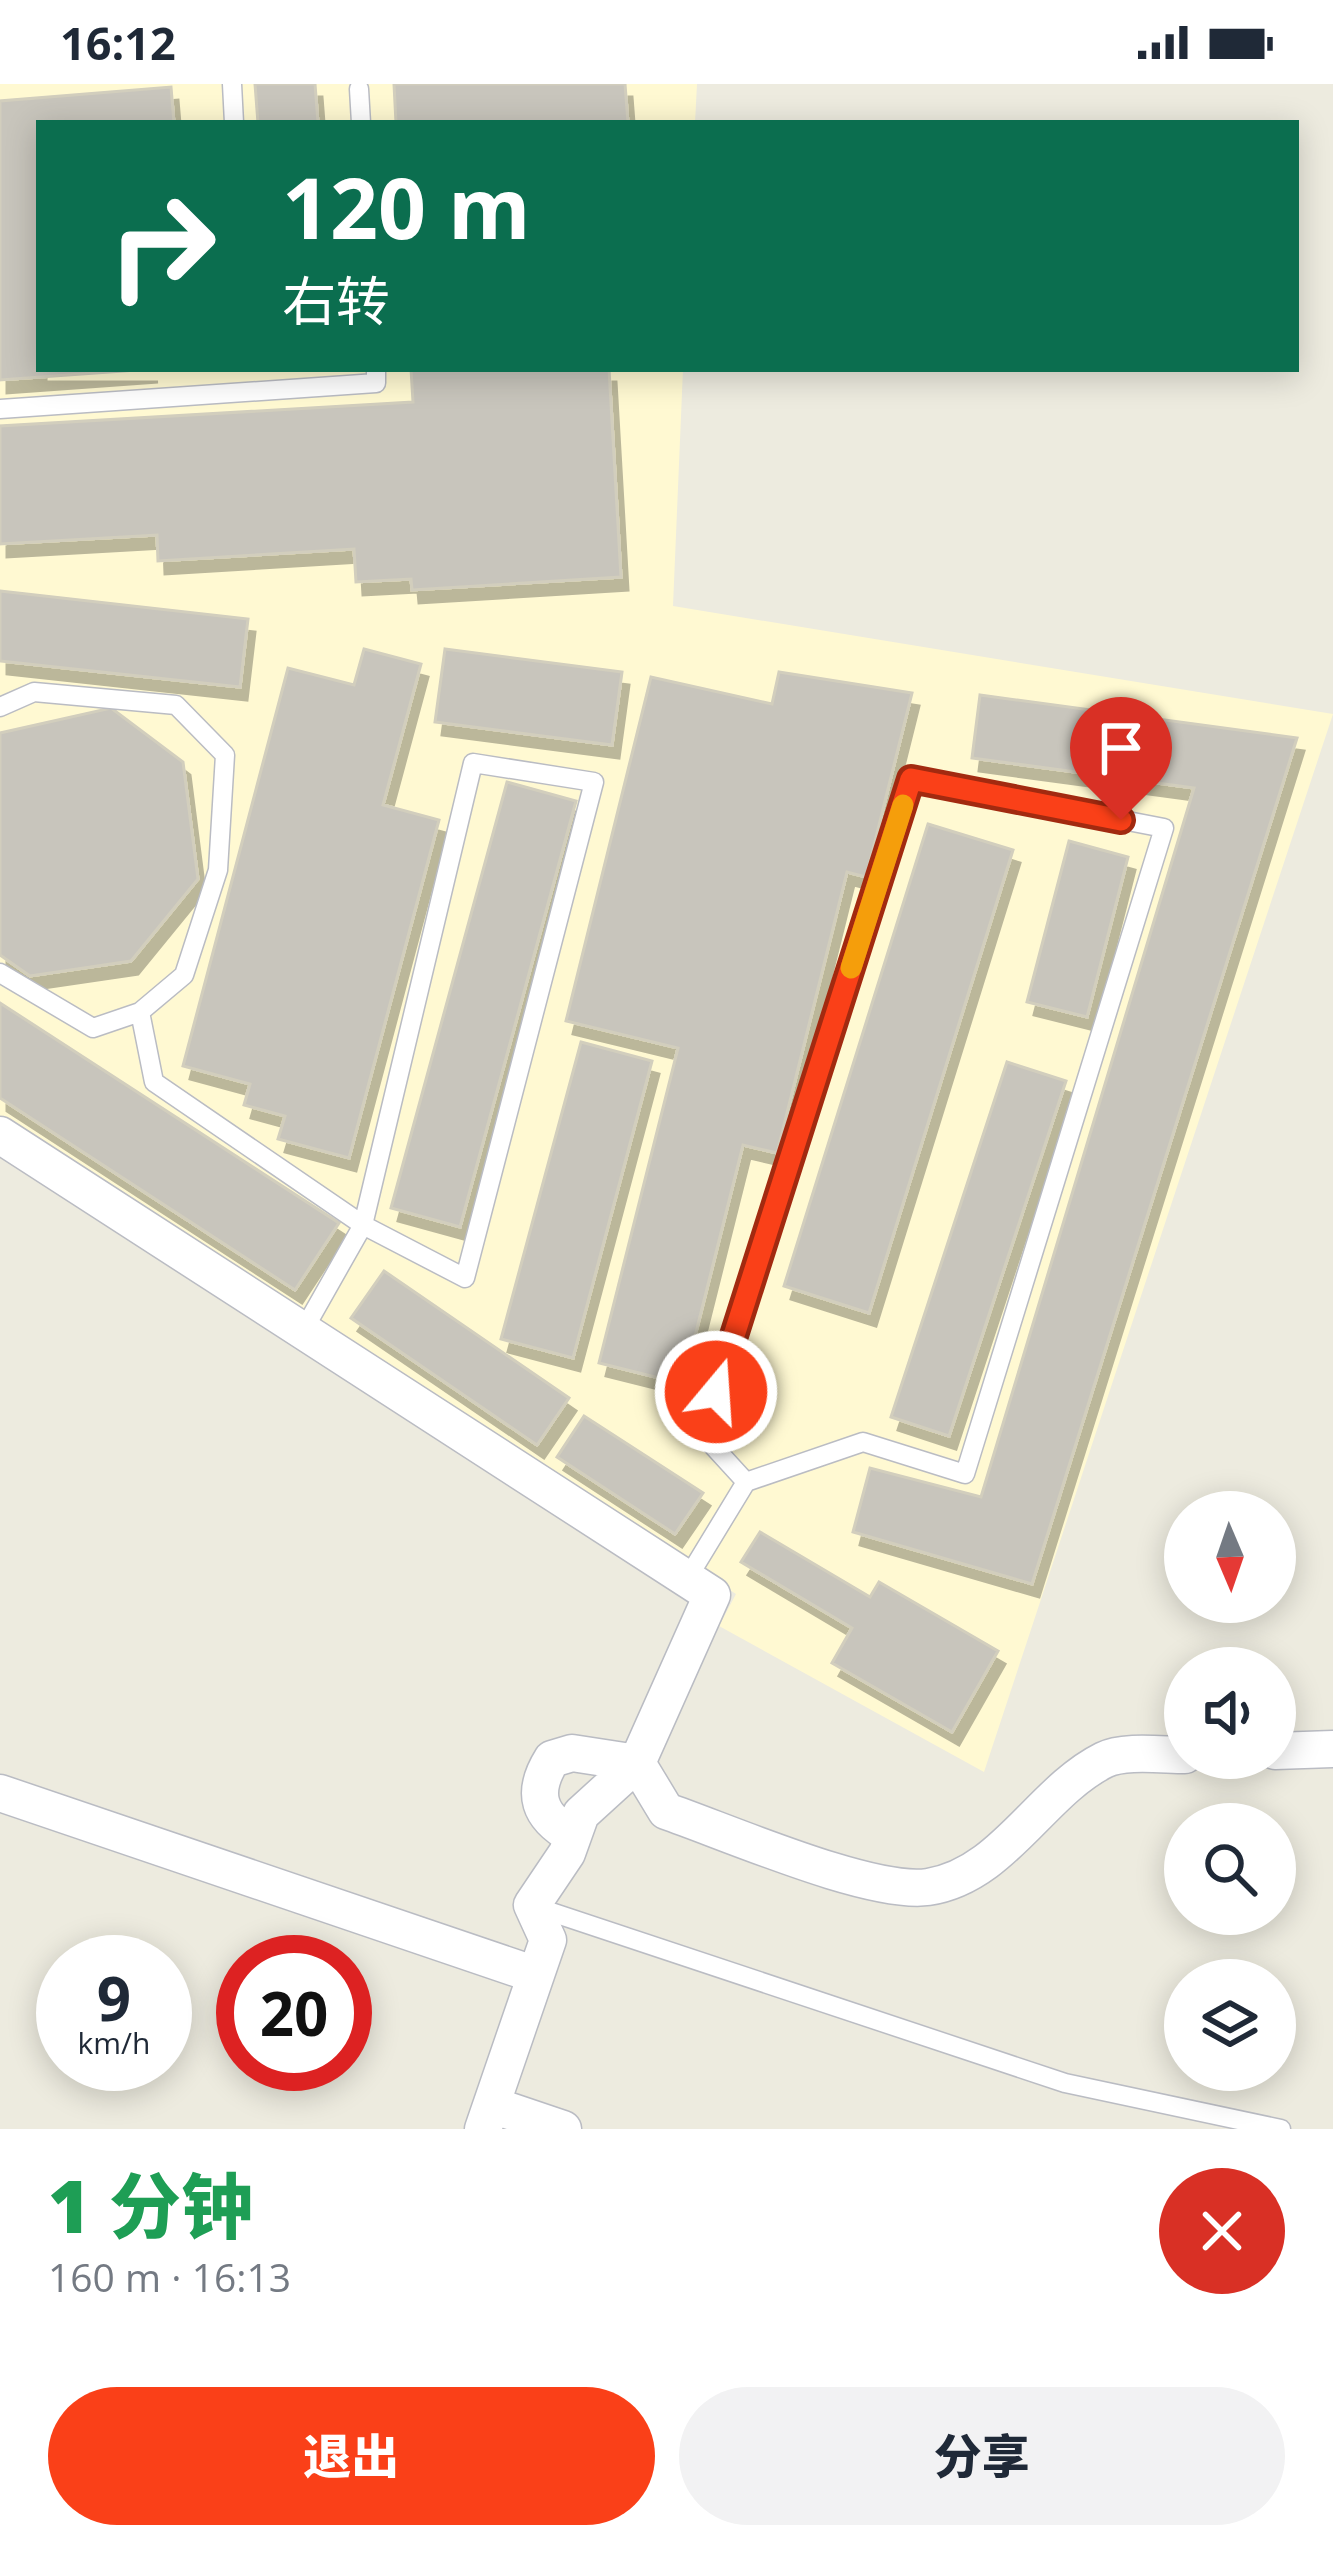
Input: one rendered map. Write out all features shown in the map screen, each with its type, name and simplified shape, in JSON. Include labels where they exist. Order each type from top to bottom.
[{"type":"street","points":[[0,1135],[712,1595],[637,1763],[581,1814],[567,1853],[532,1905],[548,1940],[488,2117],[563,2129]]},
{"type":"street","points":[[1296,1750],[1333,1749]]},
{"type":"street","points":[[573,1836],[551,1824],[540,1800],[541,1777],[552,1760],[572,1753],[637,1763]]},
{"type":"street","points":[[637,1763],[666,1811],[881,1886],[929,1887],[976,1869],[1076,1779],[1108,1757],[1164,1756]]},
{"type":"street","points":[[0,1793],[536,1975]]},
{"type":"lane","points":[[232,84],[234,120]]},
{"type":"lane","points":[[359,88],[361,120]]},
{"type":"lane","points":[[0,409],[376,383],[376,372]]},
{"type":"lane","points":[[0,707],[34,692],[176,706],[225,755],[218,871],[184,976],[140,1012],[93,1028],[0,973]]},
{"type":"lane","points":[[140,1012],[154,1082],[363,1225],[465,1278],[595,782],[473,763],[363,1225],[303,1330]]},
{"type":"lane","points":[[687,1579],[746,1482],[862,1442],[965,1474],[1163,828],[911,779],[703,1436],[746,1482]]},
{"type":"lane","points":[[532,1905],[1065,2084],[1281,2129]]},
{"type":"shaded area","points":[[0,84],[697,84],[695,120],[36,120],[36,372],[683,372],[673,606],[1333,714],[984,1772],[719,1626],[736,1594],[0,1124]]},
{"type":"building","points":[[255,84],[315,84],[318,120],[258,120]]},
{"type":"building","points":[[394,84],[625,84],[628,120],[396,120]]},
{"type":"building","points":[[171,87],[174,120],[36,120],[36,372],[110,372],[0,380],[0,101]]},
{"type":"building","points":[[411,372],[609,372],[621,577],[412,590],[411,579],[356,582],[354,549],[158,561],[157,535],[0,544],[0,426],[413,402]]},
{"type":"building","points":[[0,591],[248,619],[240,687],[0,661]]},
{"type":"building","points":[[364,649],[421,664],[383,805],[439,820],[349,1158],[278,1139],[285,1116],[244,1105],[250,1084],[183,1066],[288,668],[354,685]]},
{"type":"building","points":[[445,649],[622,672],[612,745],[435,722]]},
{"type":"building","points":[[779,672],[912,693],[866,877],[847,872],[777,1153],[743,1145],[683,1384],[599,1363],[678,1048],[566,1021],[651,677],[772,704]]},
{"type":"building","points":[[980,695],[1297,738],[1032,1584],[853,1532],[870,1468],[981,1497],[1194,788],[972,758]]},
{"type":"building","points":[[111,708],[183,762],[198,879],[131,961],[30,976],[0,955],[0,733]]},
{"type":"building","points":[[507,782],[576,801],[460,1227],[391,1208]]},
{"type":"building","points":[[928,824],[1013,850],[869,1313],[784,1286]]},
{"type":"building","points":[[1069,841],[1128,857],[1087,1017],[1027,1002]]},
{"type":"building","points":[[0,1003],[339,1223],[295,1290],[0,1098]]},
{"type":"building","points":[[581,1042],[652,1061],[573,1358],[501,1339]]},
{"type":"building","points":[[1007,1062],[1066,1081],[949,1436],[891,1417]]},
{"type":"building","points":[[384,1271],[569,1398],[537,1445],[351,1318]]},
{"type":"building","points":[[584,1416],[703,1493],[675,1534],[557,1457]]},
{"type":"building","points":[[760,1532],[870,1597],[879,1582],[998,1651],[952,1732],[832,1663],[852,1628],[741,1562]]},
{"type":"slow traffic","points":[[851,968],[903,805]]},
{"type":"route","points":[[716,1392],[911,779],[1121,820]]}]
